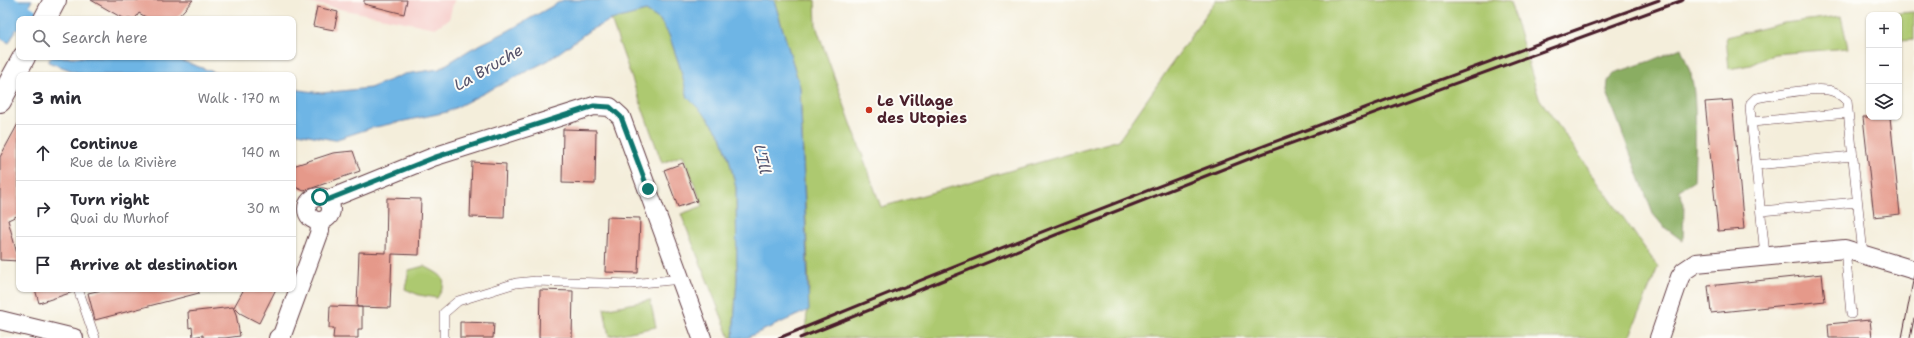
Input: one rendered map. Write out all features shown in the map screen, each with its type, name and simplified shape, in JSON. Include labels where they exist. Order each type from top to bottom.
[{"type":"main road","points":[[47,16],[55,0]]},
{"type":"main road","points":[[17,72],[22,60]]},
{"type":"main road","points":[[10,91],[16,75]]},
{"type":"street","points":[[327,200],[330,211],[326,218],[319,221],[309,216],[300,204],[316,197],[327,200],[440,155],[594,106],[610,107],[621,117],[702,338]]},
{"type":"street","points":[[278,338],[282,335],[320,231],[319,221]]},
{"type":"street","points":[[1659,338],[1680,277],[1687,268],[1696,262],[1765,255],[1845,250],[1914,270]]},
{"type":"street","points":[[0,320],[74,338]]},
{"type":"lane","points":[[1765,255],[1750,108],[1751,103],[1756,98],[1818,90],[1830,90],[1841,95],[1847,101],[1863,254]]},
{"type":"lane","points":[[1752,122],[1848,113]]},
{"type":"lane","points":[[1756,166],[1853,156]]},
{"type":"lane","points":[[1761,211],[1858,202]]},
{"type":"lane","points":[[1845,250],[1851,314]]},
{"type":"lane","points":[[444,338],[444,313],[458,301],[516,283],[536,281],[631,284],[681,279]]},
{"type":"lane","points":[[79,292],[95,338]]},
{"type":"shaded area","points":[[295,0],[454,0],[449,19],[435,28]]},
{"type":"green space","points":[[774,0],[815,0],[816,26],[881,207],[1119,140],[1216,0],[1496,0],[1510,2],[1539,98],[1658,267],[1629,338],[805,338],[809,288],[800,87]]},
{"type":"green space","points":[[646,11],[660,20],[669,35],[680,67],[688,98],[707,117],[721,136],[729,159],[736,188],[737,279],[733,338],[730,338],[681,214],[703,206],[683,155],[662,163],[611,20]]},
{"type":"green space","points":[[1914,12],[1914,40],[1902,41],[1902,13]]},
{"type":"green space","points":[[1841,16],[1848,48],[1774,54],[1750,65],[1729,69],[1726,37],[1784,23]]},
{"type":"green space","points":[[1681,48],[1691,74],[1695,99],[1696,127],[1694,181],[1679,190],[1684,204],[1683,241],[1664,227],[1653,214],[1607,92],[1608,81],[1614,73],[1650,61]]},
{"type":"green space","points":[[424,266],[440,275],[444,282],[437,298],[419,295],[405,289],[409,270]]},
{"type":"green space","points":[[650,300],[656,327],[609,336],[604,309]]},
{"type":"water","points":[[0,0],[32,0],[24,16],[16,16],[16,30],[9,43],[0,38]]},
{"type":"water","name":"L'Ill","points":[[563,0],[774,0],[800,87],[809,310],[746,338],[733,338],[737,279],[736,188],[729,159],[721,136],[707,117],[688,98],[680,67],[669,35],[660,20],[646,11],[611,20],[590,30],[549,60],[447,112],[371,128],[334,140],[296,133],[296,89],[321,93],[370,88],[405,74],[439,69],[471,49],[506,32]]},
{"type":"water","points":[[49,60],[180,60],[214,72],[76,72],[48,62]]},
{"type":"building","points":[[91,0],[193,0],[179,16],[144,16],[139,13],[137,16],[119,16]]},
{"type":"building","points":[[364,0],[407,0],[404,14],[364,4]]},
{"type":"building","points":[[317,7],[338,12],[334,30],[313,26]]},
{"type":"building","points":[[1732,100],[1744,229],[1718,231],[1705,102]]},
{"type":"building","points":[[1863,117],[1866,117],[1866,120],[1890,120],[1900,214],[1874,217]]},
{"type":"building","points":[[16,128],[16,216],[8,220],[16,250],[16,261],[0,260],[0,157]]},
{"type":"building","points":[[563,129],[596,130],[595,184],[562,183]]},
{"type":"building","points":[[353,151],[360,171],[304,191],[296,187],[296,165],[333,153]]},
{"type":"building","points":[[472,162],[506,164],[504,218],[470,217]]},
{"type":"building","points":[[683,163],[697,201],[678,207],[664,170]]},
{"type":"building","points":[[387,198],[421,199],[419,255],[392,254],[390,308],[357,307],[359,252],[386,253]]},
{"type":"building","points":[[607,217],[640,218],[638,273],[605,272]]},
{"type":"building","points":[[1822,274],[1825,301],[1711,313],[1708,286]]},
{"type":"building","points":[[540,290],[573,291],[572,338],[539,338]]},
{"type":"building","points":[[36,292],[73,292],[39,303]]},
{"type":"building","points":[[199,292],[199,293],[95,320],[88,293]]},
{"type":"building","points":[[242,292],[274,292],[259,323],[240,313],[234,307]]},
{"type":"building","points":[[330,306],[362,307],[362,329],[358,329],[358,338],[333,338],[334,328],[329,328]]},
{"type":"building","points":[[233,307],[236,314],[240,336],[203,338],[203,335],[193,337],[192,327],[189,328],[188,312]]},
{"type":"building","points":[[1870,320],[1872,338],[1829,338],[1828,324]]},
{"type":"building","points":[[460,322],[494,323],[493,338],[460,338]]},
{"type":"waterway","name":"La Bruche","points":[[0,5],[20,16]]},
{"type":"tram line","points":[[1902,338],[1914,276]]},
{"type":"tram line","points":[[1910,338],[1914,319]]},
{"type":"railway","points":[[779,338],[1107,206],[1327,122],[1659,0]]},
{"type":"railway","points":[[800,338],[1259,155],[1683,0]]},
{"type":"place","name":"Le Village des Utopies","points":[[869,110]]},
{"type":"route","points":[[320,197],[327,200],[433,158],[594,106],[610,107],[621,117],[648,189]]}]
